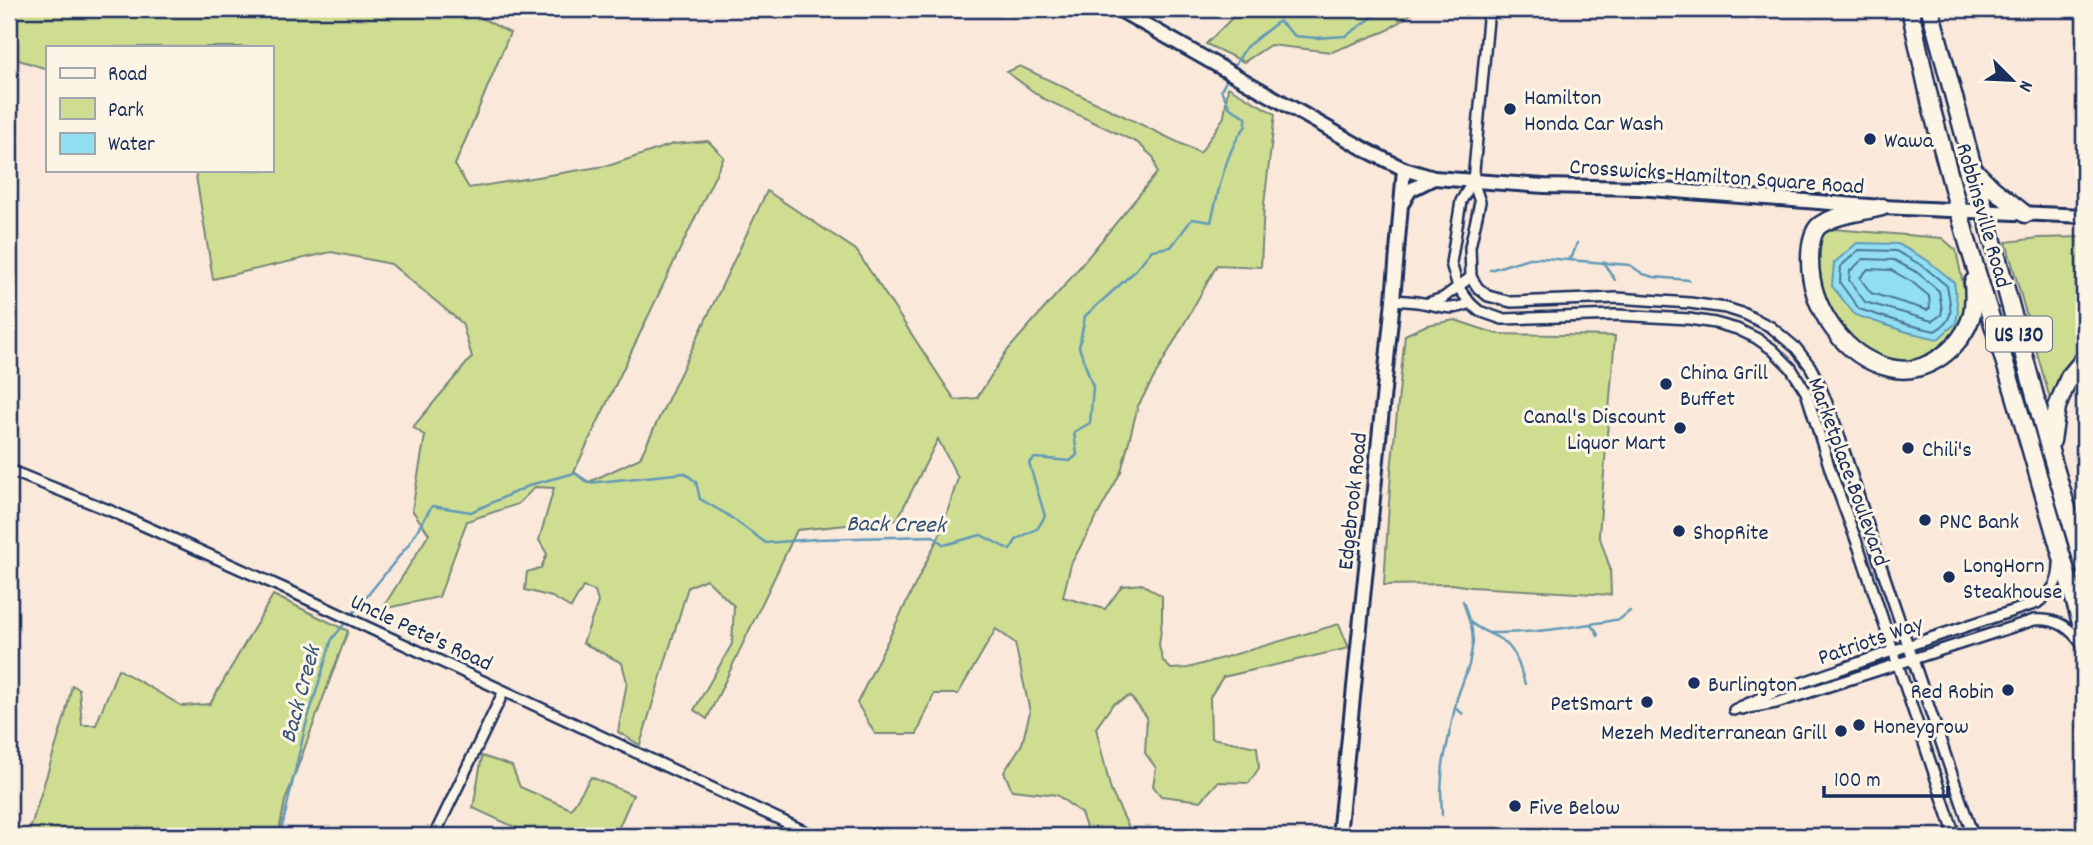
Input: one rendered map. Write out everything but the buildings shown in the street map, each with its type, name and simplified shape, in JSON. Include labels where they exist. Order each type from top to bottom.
[{"type":"highway","name":"Robbinsville Road","points":[[1910,9],[1932,110],[1971,255],[2020,411],[2084,633]]},
{"type":"highway","name":"Robbinsville Road","points":[[1930,9],[2084,566]]},
{"type":"highway","points":[[1973,169],[2025,214]]},
{"type":"highway","points":[[1882,207],[1819,226],[1810,250],[1810,271],[1818,304],[1840,338],[1876,363],[1892,369],[1927,365],[1947,352],[1960,339],[1972,312],[1974,295],[1971,255]]},
{"type":"highway","points":[[2052,457],[2051,434],[2057,407],[2069,377],[2084,359]]},
{"type":"main road","points":[[1118,9],[1404,169]]},
{"type":"main road","points":[[1385,160],[1397,178],[1401,195]]},
{"type":"main road","name":"Crosswicks-Hamilton Square Road","points":[[1404,169],[1434,178],[1473,181],[1638,188],[1882,207],[2084,216]]},
{"type":"main road","name":"Edgebrook Road","points":[[1339,836],[1404,169]]},
{"type":"main road","points":[[1400,213],[1410,190],[1434,178]]},
{"type":"street","points":[[1426,303],[1443,298],[1471,277],[1470,247],[1480,202],[1473,181],[1489,9]]},
{"type":"street","name":"Marketplace Boulevard","points":[[1473,181],[1461,201],[1451,263],[1458,287],[1469,303],[1479,311],[1502,319],[1617,315],[1715,323],[1737,328],[1756,338],[1791,368],[1806,392],[1955,836]]},
{"type":"street","name":"Marketplace Boulevard","points":[[1471,277],[1478,288],[1488,296],[1500,300],[1511,302],[1617,298],[1690,303],[1726,308],[1745,314],[1784,336],[1810,366],[1819,383],[1973,836]]},
{"type":"street","points":[[1393,300],[1426,303],[1450,309],[1469,303]]},
{"type":"street","name":"Uncle Pete's Road","points":[[9,470],[124,517],[350,619],[815,836]]},
{"type":"street","name":"Patriots Way","points":[[2059,548],[2059,576],[2056,586],[2037,603],[1893,650],[1734,710],[1776,703],[2034,620],[2054,621],[2068,627],[2084,647]]},
{"type":"street","points":[[434,836],[504,691]]},
{"type":"green space","points":[[9,9],[465,9],[510,33],[455,165],[469,188],[611,165],[673,144],[708,141],[724,157],[574,472],[589,482],[640,458],[767,191],[856,250],[955,400],[977,398],[1006,352],[1157,173],[1154,158],[1138,143],[1042,98],[1007,72],[1020,66],[1200,153],[1224,117],[1228,87],[1275,114],[1264,204],[1261,267],[1217,265],[1138,406],[1121,472],[1071,564],[1063,597],[1105,609],[1122,586],[1142,584],[1162,596],[1159,646],[1163,661],[1171,669],[1188,668],[1339,624],[1349,648],[1223,677],[1210,697],[1211,738],[1257,747],[1259,768],[1249,783],[1218,782],[1201,801],[1161,796],[1153,786],[1156,768],[1145,753],[1147,717],[1130,696],[1113,704],[1096,728],[1111,791],[1133,836],[1089,836],[1081,813],[1057,795],[1012,790],[1004,772],[1022,744],[1030,712],[1015,643],[996,629],[958,694],[934,694],[917,734],[875,734],[857,703],[941,532],[958,478],[938,439],[897,520],[797,530],[707,719],[694,710],[732,644],[734,606],[706,579],[688,587],[640,745],[618,732],[627,682],[622,663],[583,643],[598,602],[595,591],[583,587],[571,608],[552,597],[525,590],[527,572],[541,568],[547,554],[539,540],[554,488],[535,487],[518,504],[467,521],[439,597],[382,609],[429,534],[412,510],[425,436],[413,427],[472,357],[462,323],[391,264],[331,252],[213,279],[195,172],[273,172],[273,46],[46,46],[46,69],[9,57]]},
{"type":"green space","points":[[1261,9],[1418,9],[1386,31],[1332,52],[1270,45],[1244,62],[1206,44],[1237,13]]},
{"type":"green space","points":[[1833,229],[1942,238],[1956,250],[1968,308],[1959,332],[1936,354],[1913,363],[1886,362],[1858,347],[1834,321],[1817,284],[1815,251],[1821,235]]},
{"type":"green space","points":[[2084,237],[2084,355],[2052,406],[2006,242]]},
{"type":"green space","points":[[1455,320],[1497,334],[1615,336],[1599,535],[1610,568],[1611,595],[1452,584],[1384,585],[1391,471],[1405,335],[1427,325]]},
{"type":"green space","points":[[273,595],[348,631],[285,801],[278,836],[28,836],[72,685],[79,689],[82,725],[96,725],[118,669],[182,706],[210,704]]},
{"type":"green space","points":[[482,756],[512,766],[520,787],[571,809],[591,777],[633,795],[615,836],[534,836],[473,808]]},
{"type":"water","points":[[1857,243],[1898,244],[1927,260],[1954,282],[1958,311],[1956,323],[1938,339],[1855,315],[1832,286],[1834,263]]},
{"type":"waterway","name":"Back Creek","points":[[1232,70],[1246,47],[1279,21],[1295,36],[1346,36],[1384,9]]},
{"type":"waterway","name":"Back Creek","points":[[351,616],[409,544],[432,506],[471,512],[533,484],[575,473],[588,483],[685,473],[696,482],[700,499],[766,543],[933,536],[944,545],[981,535],[1010,550],[1017,539],[1038,528],[1045,516],[1029,463],[1035,458],[1070,461],[1077,455],[1074,432],[1090,423],[1093,387],[1079,347],[1085,316],[1133,273],[1152,250],[1171,247],[1192,219],[1211,222],[1228,159],[1246,126],[1246,117],[1230,108],[1221,90],[1229,76]]},
{"type":"waterway","points":[[1569,258],[1572,257],[1577,243]]},
{"type":"waterway","points":[[1490,270],[1529,258],[1544,258],[1630,265],[1643,274],[1654,277],[1689,280]]},
{"type":"waterway","points":[[1603,262],[1615,280]]},
{"type":"waterway","points":[[1442,815],[1443,764],[1457,698],[1469,665],[1473,642],[1463,601]]},
{"type":"waterway","points":[[1489,633],[1583,625],[1620,619],[1630,611]]},
{"type":"waterway","name":"Back Creek","points":[[280,836],[305,728],[332,639],[347,621]]},
{"type":"waterway","points":[[1470,622],[1510,648],[1517,659],[1525,684]]},
{"type":"waterway","points":[[1590,625],[1598,636]]},
{"type":"waterway","points":[[1455,708],[1463,714]]},
{"type":"place","name":"Hamilton Honda Car Wash","points":[[1510,109]]},
{"type":"place","name":"Wawa","points":[[1870,139]]},
{"type":"place","name":"China Grill Buffet","points":[[1666,384]]},
{"type":"place","name":"Canal's Discount Liquor Mart","points":[[1680,428]]},
{"type":"place","name":"Chili's","points":[[1908,448]]},
{"type":"place","name":"PNC Bank","points":[[1925,520]]},
{"type":"place","name":"ShopRite","points":[[1679,531]]},
{"type":"place","name":"LongHorn Steakhouse","points":[[1949,577]]},
{"type":"place","name":"Burlington","points":[[1694,683]]},
{"type":"place","name":"Red Robin","points":[[2008,690]]},
{"type":"place","name":"PetSmart","points":[[1647,702]]},
{"type":"place","name":"Honeygrow","points":[[1859,725]]},
{"type":"place","name":"Mezeh Mediterranean Grill","points":[[1841,731]]},
{"type":"place","name":"Five Below","points":[[1515,806]]}]
